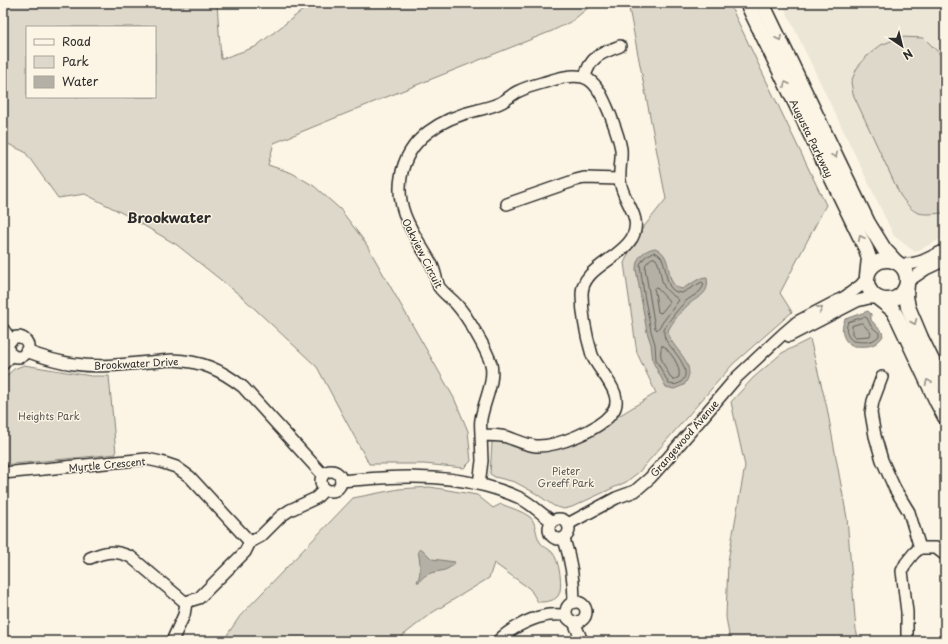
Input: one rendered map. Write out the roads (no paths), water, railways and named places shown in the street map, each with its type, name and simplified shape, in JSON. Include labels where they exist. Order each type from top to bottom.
[{"type":"main road","name":"Augusta Parkway","points":[[746,3],[866,249],[868,258],[867,277]]},
{"type":"main road","name":"Augusta Parkway","points":[[762,3],[868,223],[884,249],[897,263]]},
{"type":"main road","points":[[945,386],[921,338],[908,307],[905,272],[897,263],[883,260],[878,262],[869,270],[867,277],[869,290],[893,310],[945,417]]},
{"type":"main road","points":[[878,298],[891,300],[896,298],[905,289],[907,283]]},
{"type":"street","points":[[481,435],[506,437],[534,446],[550,446],[582,434],[612,414],[615,409],[616,402],[610,383],[593,358],[585,329],[582,291],[585,280],[595,270],[623,250],[633,236],[635,221],[631,207],[622,190],[620,179],[622,161],[618,136],[600,91],[585,77],[587,69],[599,54],[620,46]]},
{"type":"street","name":"Oakview Circuit","points":[[479,484],[482,460],[481,420],[490,380],[491,366],[487,353],[466,317],[459,307],[439,286],[432,265],[410,229],[403,212],[400,199],[401,176],[405,162],[414,144],[426,133],[441,123],[466,113],[492,107],[517,92],[527,88],[566,76],[575,75],[585,77]]},
{"type":"street","points":[[507,204],[584,178],[620,179]]},
{"type":"street","points":[[897,263],[908,265],[916,264],[945,250]]},
{"type":"street","points":[[907,283],[926,269],[945,260]]},
{"type":"street","name":"Grangewood Avenue","points":[[568,524],[616,498],[635,491],[650,478],[736,378],[797,322],[845,297],[860,286],[867,277]]},
{"type":"street","name":"Grangewood Avenue","points":[[768,350],[803,328],[857,301],[878,298]]},
{"type":"street","points":[[3,329],[11,340]]},
{"type":"street","points":[[19,337],[25,340],[27,345],[26,351],[19,356],[12,355],[8,348],[11,340],[19,337]]},
{"type":"street","name":"Brookwater Drive","points":[[26,351],[50,359],[92,366],[172,360],[204,364],[219,370],[243,387],[323,475]]},
{"type":"street","points":[[3,364],[12,355]]},
{"type":"street","points":[[882,376],[873,401],[871,413],[875,436],[882,460],[895,489],[909,512],[920,548]]},
{"type":"street","name":"Myrtle Crescent","points":[[3,473],[147,459],[161,462],[176,467],[190,477],[250,542]]},
{"type":"street","points":[[186,603],[199,598],[245,552],[250,542],[261,536],[281,516],[290,510],[316,498],[325,490],[334,491],[339,487],[341,481],[339,475],[334,472],[328,472],[323,475],[321,484],[325,490]]},
{"type":"street","points":[[341,481],[368,478],[428,477],[479,484],[505,492],[521,499],[552,521],[560,519],[566,521],[569,530],[564,539]]},
{"type":"street","points":[[552,521],[549,529],[551,536],[557,539],[564,539]]},
{"type":"street","points":[[564,539],[573,574],[574,602]]},
{"type":"street","points":[[907,641],[907,612],[902,571],[906,563],[920,548],[936,548],[945,555]]},
{"type":"street","points":[[90,558],[105,552],[121,553],[131,557],[186,603]]},
{"type":"street","points":[[498,641],[504,635],[534,619],[544,616],[570,619],[581,621],[584,619],[586,612],[582,604],[574,602],[568,606],[566,612],[570,619],[582,641]]},
{"type":"street","points":[[172,641],[184,615],[186,603]]},
{"type":"water","points":[[655,248],[665,257],[672,282],[676,286],[682,289],[699,279],[707,278],[707,289],[705,292],[684,309],[668,331],[669,337],[686,362],[689,370],[688,377],[684,385],[674,389],[666,387],[653,362],[651,344],[647,332],[636,269],[637,261],[641,255],[647,250]]},
{"type":"water","points":[[868,311],[871,314],[871,320],[882,332],[883,336],[873,345],[851,346],[844,337],[842,330],[845,319]]},
{"type":"water","points":[[422,549],[432,559],[455,562],[451,567],[442,571],[428,574],[417,582],[420,571],[418,551]]},
{"type":"district","name":"Brookwater","points":[[169,217]]},
{"type":"park label","name":"Heights Park","points":[[49,415]]},
{"type":"park label","name":"Pieter Greeff Park","points":[[566,476]]}]
